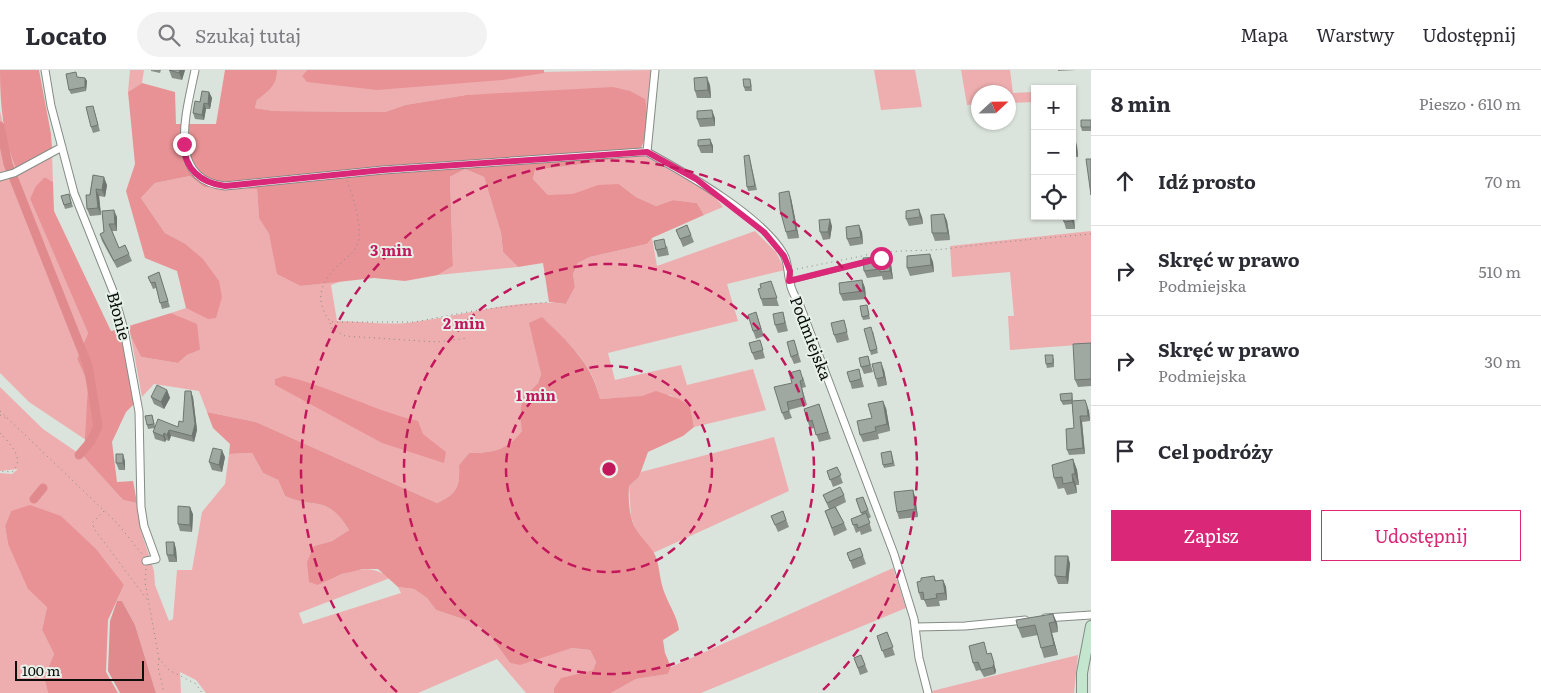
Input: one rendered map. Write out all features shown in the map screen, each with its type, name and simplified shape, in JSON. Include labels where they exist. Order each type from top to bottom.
[{"type":"street","name":"Błonie","points":[[45,70],[62,147],[82,216],[113,291],[124,330],[139,412],[141,507],[144,526],[156,559],[146,561]]},
{"type":"street","points":[[196,70],[190,98],[184,152],[187,161],[201,179],[225,186],[343,174],[647,152],[696,179],[742,213],[773,240],[784,256],[790,271]]},
{"type":"street","points":[[647,152],[655,70]]},
{"type":"street","points":[[7,175],[62,147]]},
{"type":"street","name":"Podmiejska","points":[[790,271],[789,281],[894,554],[916,627],[919,658],[928,693]]},
{"type":"street","points":[[1040,619],[1091,615]]},
{"type":"street","points":[[916,627],[965,626],[1031,620]]},
{"type":"street","points":[[1082,693],[1082,674],[1091,626]]},
{"type":"lane","points":[[789,281],[872,260]]},
{"type":"path","points":[[343,174],[354,198],[359,237],[353,252],[329,273],[321,291],[321,309],[330,322],[332,329],[345,336],[437,342],[468,338]]},
{"type":"path","points":[[790,271],[888,251],[952,248],[1091,234]]},
{"type":"path","points":[[330,322],[414,322],[478,310],[549,302]]},
{"type":"path","points":[[0,411],[104,510],[146,561],[145,582],[159,659],[158,667],[164,693]]},
{"type":"path","points":[[0,415],[6,418]]},
{"type":"path","points":[[0,434],[11,445],[18,461],[17,468],[12,472],[0,472]]},
{"type":"path","points":[[104,510],[92,523],[95,530],[148,602]]},
{"type":"path","points":[[159,659],[170,670],[196,684],[202,693]]},
{"type":"shaded area","points":[[0,70],[39,70],[51,134],[52,149],[16,169],[3,121]]},
{"type":"shaded area","points":[[130,70],[144,70],[142,83],[128,92]]},
{"type":"shaded area","points":[[225,70],[277,70],[274,84],[257,100],[255,108],[274,111],[385,112],[405,105],[466,95],[613,87],[630,91],[645,99],[646,133],[639,153],[599,162],[535,170],[533,179],[548,195],[573,194],[598,185],[619,184],[636,197],[656,206],[673,200],[697,203],[704,215],[652,238],[647,244],[590,257],[578,263],[573,274],[575,287],[566,304],[549,302],[543,263],[518,267],[503,252],[501,233],[484,177],[465,169],[450,177],[453,266],[438,275],[405,281],[374,278],[301,286],[277,274],[269,234],[259,218],[257,189],[204,187],[190,176],[155,183],[141,198],[165,233],[184,243],[203,259],[219,281],[222,297],[216,318],[208,319],[186,308],[177,271],[145,258],[126,191],[135,164],[128,92],[142,83],[175,92],[176,124],[216,124]]},
{"type":"shaded area","points":[[277,70],[307,70],[302,76],[651,70],[647,110],[644,99],[515,94],[466,95],[405,105],[385,112],[274,111],[255,108],[257,100],[274,84]]},
{"type":"shaded area","points":[[307,70],[544,70],[544,73],[502,80],[377,90],[307,82],[302,76]]},
{"type":"shaded area","points":[[874,70],[915,70],[922,107],[881,110]]},
{"type":"shaded area","points":[[961,70],[1010,70],[1012,85],[971,85],[971,105],[967,105]]},
{"type":"shaded area","points":[[1031,92],[1031,102],[1016,103],[1016,93]]},
{"type":"shaded area","points":[[0,111],[10,154],[16,169],[0,174]]},
{"type":"shaded area","points":[[639,153],[713,194],[723,207],[704,215],[697,203],[673,200],[656,206],[636,197],[619,184],[574,195],[548,195],[533,179],[535,170],[599,162]]},
{"type":"shaded area","points":[[52,155],[53,182],[45,177],[30,199],[88,333],[77,359],[88,383],[86,440],[29,402],[0,373],[0,180],[10,179]]},
{"type":"shaded area","points":[[465,169],[484,177],[501,233],[503,252],[518,267],[438,275],[453,266],[450,177]]},
{"type":"shaded area","points":[[190,176],[204,187],[257,189],[259,217],[269,234],[272,246],[301,286],[342,281],[331,285],[337,321],[405,323],[509,305],[528,303],[566,304],[575,287],[573,274],[578,263],[590,257],[647,244],[652,238],[657,266],[755,231],[776,252],[785,270],[727,284],[738,321],[608,353],[615,380],[681,365],[687,385],[753,369],[766,410],[694,427],[690,406],[670,395],[600,399],[592,375],[578,354],[542,318],[536,350],[541,374],[538,383],[522,399],[520,416],[523,431],[511,442],[499,449],[469,453],[459,465],[459,479],[456,489],[437,503],[256,422],[207,412],[199,391],[154,384],[142,397],[131,337],[141,357],[178,363],[187,355],[200,350],[182,318],[171,313],[186,308],[195,312],[184,243],[165,233],[141,198],[155,183]]},
{"type":"shaded area","points":[[45,177],[53,182],[54,211],[111,331],[120,329],[136,402],[126,412],[112,442],[117,482],[133,481],[137,503],[123,500],[84,457],[88,383],[77,359],[88,333],[30,199],[36,186]]},
{"type":"shaded area","points":[[1091,231],[1091,344],[1010,350],[1008,316],[1014,316],[1010,272],[952,277],[950,246]]},
{"type":"shaded area","points":[[171,313],[197,324],[200,350],[187,355],[178,363],[141,357],[131,337],[129,326]]},
{"type":"shaded area","points":[[542,317],[578,354],[591,375],[600,399],[642,396],[656,391],[679,399],[690,406],[694,427],[683,436],[648,452],[639,477],[629,486],[632,521],[637,531],[656,556],[663,590],[678,625],[679,630],[663,640],[665,653],[671,667],[668,674],[636,679],[611,693],[554,693],[554,688],[561,678],[593,670],[596,662],[590,650],[572,648],[520,665],[510,663],[488,633],[472,622],[436,610],[427,598],[414,589],[398,587],[378,569],[363,569],[342,574],[318,585],[309,582],[307,562],[314,546],[332,541],[349,530],[341,518],[327,507],[285,496],[278,480],[263,473],[252,453],[229,454],[230,444],[213,428],[207,412],[256,422],[437,503],[456,489],[459,479],[459,465],[469,453],[499,449],[511,442],[522,431],[520,416],[522,399],[538,383],[541,374],[529,323]]},
{"type":"shaded area","points":[[284,376],[301,380],[384,411],[418,421],[423,434],[446,452],[444,463],[382,443],[275,385],[275,379]]},
{"type":"shaded area","points":[[0,387],[43,429],[84,457],[123,500],[137,503],[141,531],[154,571],[155,585],[169,621],[173,619],[177,570],[192,570],[202,512],[225,484],[229,454],[252,453],[263,473],[278,480],[285,496],[327,507],[341,518],[349,530],[332,541],[314,546],[318,585],[345,573],[363,569],[381,573],[390,578],[299,613],[303,624],[401,593],[398,587],[414,589],[427,598],[436,610],[472,622],[488,633],[510,663],[520,664],[572,648],[590,650],[596,662],[593,670],[562,678],[554,688],[554,693],[526,693],[497,659],[418,693],[206,693],[196,680],[180,672],[181,693],[156,693],[135,625],[122,601],[117,601],[124,585],[11,511],[5,526],[8,544],[47,607],[42,630],[54,654],[44,677],[48,693],[0,693],[0,473],[12,474],[18,469],[0,471]]},
{"type":"shaded area","points":[[774,437],[789,491],[653,553],[636,531],[631,516],[629,486],[639,477],[641,472]]},
{"type":"shaded area","points":[[30,505],[61,516],[96,549],[124,585],[108,620],[106,672],[118,693],[48,693],[44,677],[54,654],[42,630],[47,607],[28,589],[8,544],[5,526],[11,511]]},
{"type":"shaded area","points":[[893,568],[906,608],[701,693],[611,693],[636,679],[668,674],[671,667]]},
{"type":"shaded area","points":[[117,601],[122,601],[135,625],[156,693],[120,693],[108,671],[110,621]]},
{"type":"shaded area","points":[[1078,655],[1074,693],[933,693],[932,691]]},
{"type":"building","points":[[169,70],[180,70],[179,73]]},
{"type":"building","points":[[76,72],[77,77],[85,78],[85,87],[69,90],[66,74]]},
{"type":"building","points":[[707,77],[708,90],[695,91],[694,78]]},
{"type":"building","points":[[743,79],[750,79],[751,87],[744,87]]},
{"type":"building","points":[[202,91],[209,92],[208,104],[204,103],[202,115],[193,113],[195,101],[200,102]]},
{"type":"building","points":[[93,106],[98,125],[91,127],[86,107]]},
{"type":"building","points":[[712,110],[713,118],[697,119],[697,111]]},
{"type":"building","points":[[1081,120],[1091,120],[1091,127],[1081,127]]},
{"type":"building","points":[[710,139],[711,145],[698,146],[698,140]]},
{"type":"building","points":[[749,155],[755,186],[747,187],[744,156]]},
{"type":"building","points":[[1086,159],[1091,159],[1091,195]]},
{"type":"building","points":[[93,175],[104,177],[102,190],[96,189],[98,208],[87,209],[86,195],[90,195]]},
{"type":"building","points":[[789,191],[796,230],[786,232],[780,210],[779,193]]},
{"type":"building","points":[[69,194],[71,203],[64,205],[61,196]]},
{"type":"building","points":[[919,209],[920,217],[906,219],[906,211]]},
{"type":"building","points":[[114,210],[115,224],[109,224],[119,248],[125,245],[129,254],[114,261],[100,234],[104,232],[102,211]]},
{"type":"building","points":[[944,214],[948,233],[932,233],[931,215]]},
{"type":"building","points":[[830,219],[828,232],[820,232],[819,220]]},
{"type":"building","points":[[687,225],[691,235],[680,239],[676,230]]},
{"type":"building","points":[[859,225],[861,237],[847,239],[846,227]]},
{"type":"building","points":[[664,239],[666,248],[656,250],[654,241]]},
{"type":"building","points":[[930,254],[931,265],[907,268],[907,256]]},
{"type":"building","points":[[889,256],[890,271],[880,272],[880,269],[864,271],[863,258]]},
{"type":"building","points":[[159,272],[168,301],[160,303],[155,282],[151,283],[148,277]]},
{"type":"building","points":[[862,280],[863,291],[840,294],[839,283]]},
{"type":"building","points":[[771,281],[777,298],[761,299],[758,289],[761,288],[760,284]]},
{"type":"building","points":[[867,305],[869,315],[862,317],[860,306]]},
{"type":"building","points":[[756,312],[761,329],[753,331],[748,315]]},
{"type":"building","points":[[783,312],[785,323],[775,325],[773,314]]},
{"type":"building","points":[[844,320],[847,332],[834,335],[831,323]]},
{"type":"building","points":[[871,327],[877,349],[870,351],[864,329]]},
{"type":"building","points":[[760,340],[763,350],[752,353],[749,343]]},
{"type":"building","points":[[794,340],[798,354],[791,357],[787,342]]},
{"type":"building","points":[[1091,343],[1091,379],[1075,380],[1073,344]]},
{"type":"building","points":[[1045,355],[1053,355],[1053,363],[1046,364]]},
{"type":"building","points":[[868,356],[870,365],[861,367],[859,358]]},
{"type":"building","points":[[881,362],[884,377],[876,379],[872,364]]},
{"type":"building","points":[[859,369],[861,379],[850,382],[847,372]]},
{"type":"building","points":[[800,370],[803,380],[800,381],[804,398],[787,402],[789,411],[782,413],[774,387],[792,383],[789,373]]},
{"type":"building","points":[[157,385],[167,390],[161,402],[151,397]]},
{"type":"building","points":[[185,391],[191,391],[195,424],[192,436],[169,430],[167,435],[164,433],[163,436],[153,432],[158,419],[178,427],[179,421],[183,422]]},
{"type":"building","points":[[1072,393],[1072,400],[1061,401],[1060,394]]},
{"type":"building","points":[[1085,400],[1088,416],[1080,416],[1083,448],[1067,450],[1066,429],[1074,428],[1072,401]]},
{"type":"building","points":[[883,401],[887,424],[875,427],[876,431],[860,435],[857,421],[872,418],[868,404]]},
{"type":"building","points":[[819,404],[828,432],[816,435],[812,420],[808,422],[804,409]]},
{"type":"building","points":[[152,415],[154,424],[147,425],[145,416]]},
{"type":"building","points":[[213,448],[222,450],[219,465],[209,462]]},
{"type":"building","points":[[891,451],[893,463],[883,465],[881,453]]},
{"type":"building","points":[[116,454],[123,454],[123,463],[116,463]]},
{"type":"building","points":[[1073,459],[1075,474],[1072,474],[1073,482],[1063,484],[1062,477],[1054,478],[1052,465]]},
{"type":"building","points":[[837,467],[841,475],[830,480],[827,471]]},
{"type":"building","points":[[840,487],[844,495],[827,503],[823,495]]},
{"type":"building","points":[[913,490],[915,509],[897,512],[894,492]]},
{"type":"building","points":[[863,497],[868,510],[861,513],[856,499]]},
{"type":"building","points":[[178,506],[190,507],[190,525],[178,524]]},
{"type":"building","points":[[835,507],[844,523],[832,528],[825,511]]},
{"type":"building","points":[[783,511],[786,520],[775,525],[771,516]]},
{"type":"building","points":[[866,513],[870,523],[858,528],[857,524],[853,525],[851,519]]},
{"type":"building","points":[[166,542],[174,542],[174,555],[167,555]]},
{"type":"building","points":[[860,548],[863,556],[850,561],[847,553]]},
{"type":"building","points":[[1055,556],[1068,556],[1066,577],[1055,576]]},
{"type":"building","points":[[934,576],[935,581],[943,580],[945,593],[936,594],[937,598],[924,600],[923,592],[919,593],[917,582],[921,581],[921,578]]},
{"type":"building","points":[[1053,614],[1055,622],[1049,623],[1054,645],[1041,648],[1035,625],[1018,628],[1016,620]]},
{"type":"building","points":[[887,632],[893,647],[882,651],[877,636]]},
{"type":"building","points":[[984,642],[987,654],[991,653],[994,663],[993,667],[981,670],[978,662],[973,663],[969,646]]},
{"type":"building","points":[[861,655],[865,665],[858,668],[854,658]]},
{"type":"waterway","points":[[0,126],[8,164],[88,366],[98,426],[91,441],[79,455]]},
{"type":"waterway","points":[[34,499],[43,488]]},
{"type":"route","points":[[184,144],[187,161],[196,175],[208,183],[225,186],[383,170],[647,152],[696,179],[719,195],[773,240],[784,256],[790,271],[789,281],[881,258]]}]
